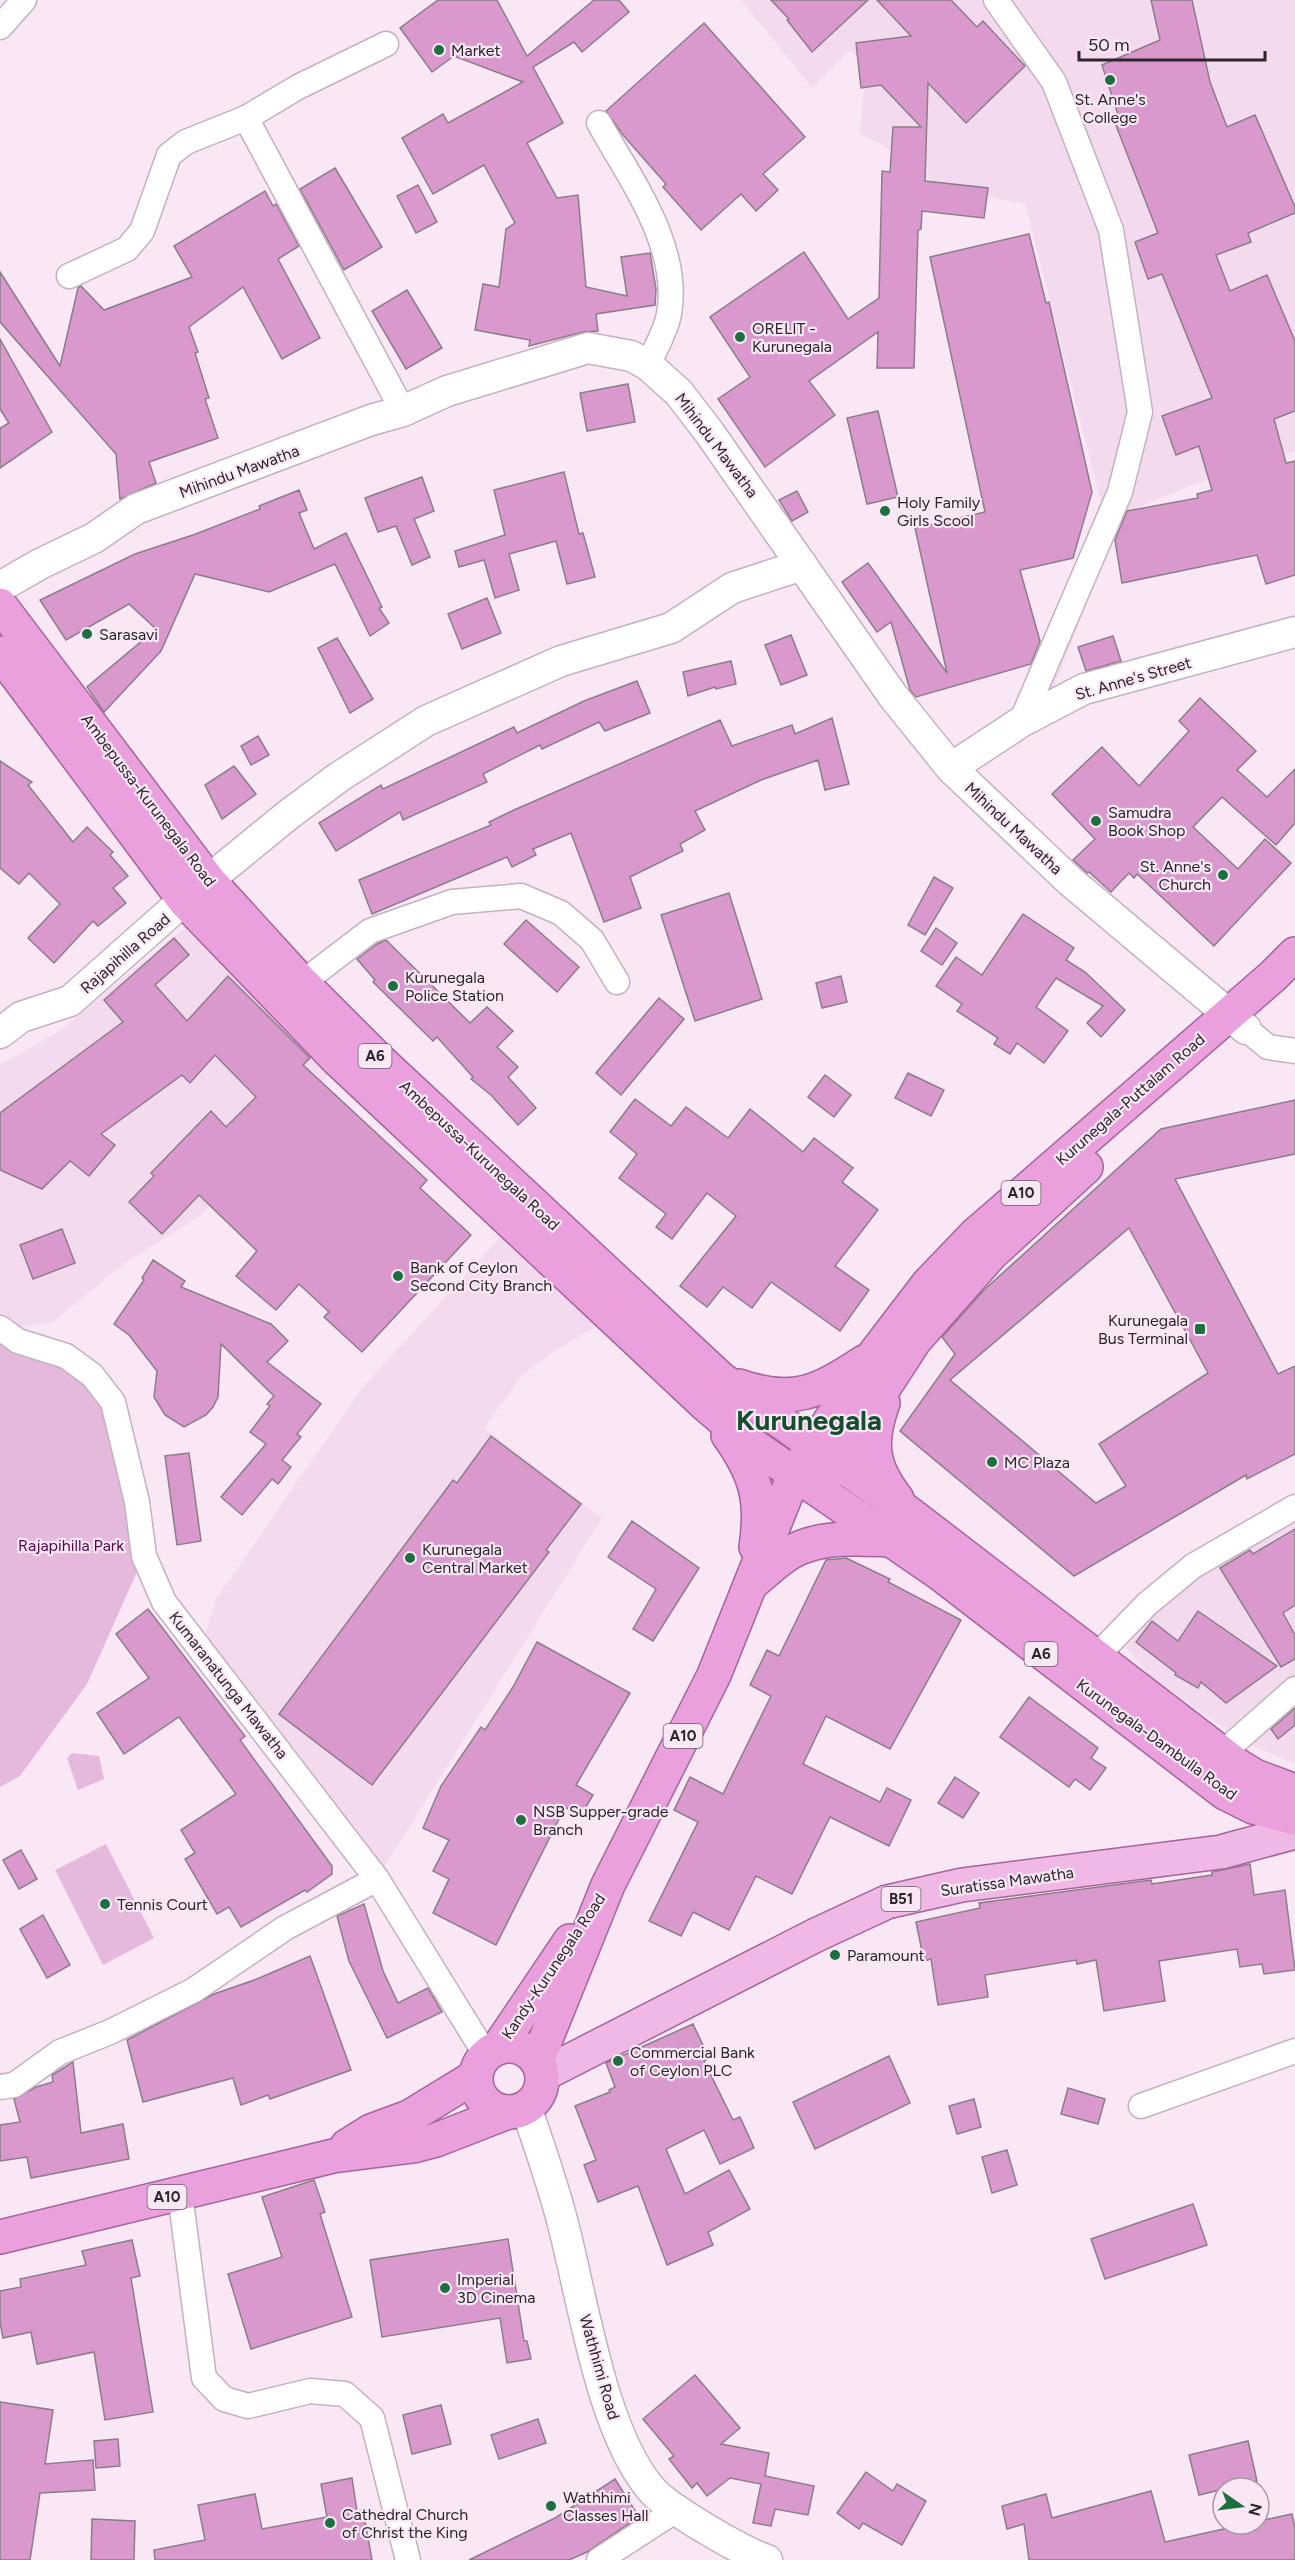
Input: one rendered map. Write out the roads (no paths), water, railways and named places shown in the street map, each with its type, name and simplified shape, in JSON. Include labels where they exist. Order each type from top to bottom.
[{"type":"highway","name":"Ambepussa-Kurunegala Road","points":[[0,605],[209,881],[302,983],[514,1188],[713,1392],[754,1446],[806,1483]]},
{"type":"highway","name":"Ambepussa-Kurunegala Road","points":[[0,653],[184,900],[337,1059],[713,1392],[824,1454]]},
{"type":"highway","name":"Kurunegala-Puttalam Road","points":[[806,1483],[884,1361],[915,1340],[991,1254],[1238,1021],[1295,954]]},
{"type":"highway","name":"Kurunegala-Puttalam Road","points":[[1238,1021],[1295,984]]},
{"type":"highway","points":[[884,1361],[880,1413],[873,1451],[876,1467],[884,1481],[901,1527],[802,1547],[785,1557],[751,1584],[760,1505],[755,1480],[739,1451],[713,1392],[801,1395],[884,1361]]},
{"type":"highway","name":"Kurunegala-Dambulla Road","points":[[824,1454],[901,1527],[1211,1764],[1239,1800],[1295,1818]]},
{"type":"highway","name":"Kurunegala-Dambulla Road","points":[[806,1483],[901,1527]]},
{"type":"highway","name":"Kandy-Kurunegala Road","points":[[539,2068],[608,1885],[714,1674],[751,1584],[806,1483]]},
{"type":"highway","name":"Kurunegala-Dambulla Road","points":[[1211,1764],[1255,1776],[1295,1791]]},
{"type":"highway","name":"Kandy-Kurunegala Road","points":[[333,2156],[371,2131],[409,2117],[487,2060],[608,1885]]},
{"type":"highway","points":[[520,2048],[539,2068],[541,2087],[535,2098],[517,2109],[490,2106],[479,2093],[487,2060],[520,2048]]},
{"type":"highway","name":"Kandy-Kurunegala Road","points":[[0,2237],[333,2156],[413,2146],[436,2140],[517,2109]]},
{"type":"main road","name":"Suratissa Mawatha","points":[[539,2068],[887,1902],[962,1885],[1221,1852],[1295,1832]]},
{"type":"street","points":[[0,27],[24,0]]},
{"type":"street","points":[[996,0],[1054,82],[1111,230],[1140,412],[1120,492],[1021,722]]},
{"type":"street","points":[[69,276],[127,249],[142,231],[169,155],[186,142],[246,118],[298,87],[386,44]]},
{"type":"street","points":[[246,118],[403,411]]},
{"type":"street","points":[[599,123],[664,247],[670,295],[669,315],[648,365]]},
{"type":"street","name":"Mihindu Mawatha","points":[[0,587],[40,564],[94,538],[136,509],[371,420],[403,411],[447,391],[588,348],[631,356],[648,365],[679,393],[697,416],[755,494],[893,696],[951,768],[1070,881],[1238,1021]]},
{"type":"street","name":"Rajapihilla Road","points":[[0,1033],[21,1017],[70,1001],[184,900],[288,815],[331,783],[426,721],[561,661],[671,628],[732,588],[802,565]]},
{"type":"street","name":"St. Anne's Street","points":[[951,768],[1021,722],[1084,689],[1295,632]]},
{"type":"street","points":[[302,983],[370,931],[452,902],[521,896],[561,913],[592,940],[617,982]]},
{"type":"street","points":[[1238,1021],[1268,1047],[1295,1051]]},
{"type":"street","name":"Kumaranatunga Mawatha","points":[[1,1330],[18,1341],[66,1356],[93,1375],[113,1402],[137,1502],[144,1556],[164,1602],[377,1879],[487,2060]]},
{"type":"street","points":[[1084,1668],[1147,1604],[1193,1566],[1295,1507]]},
{"type":"street","points":[[1211,1764],[1295,1689]]},
{"type":"street","points":[[0,2087],[14,2085],[60,2052],[110,2032],[194,1990],[285,1928],[377,1879]]},
{"type":"street","points":[[1141,2106],[1295,2051]]},
{"type":"street","name":"Wathhimi Road","points":[[517,2109],[563,2221],[598,2368],[624,2450],[652,2491],[696,2522],[767,2560]]},
{"type":"street","points":[[180,2194],[204,2378],[224,2399],[248,2406],[310,2391],[345,2394],[372,2418],[408,2560]]},
{"type":"street","points":[[599,2560],[678,2510]]},
{"type":"place","name":"Market","points":[[439,50]]},
{"type":"place","name":"St. Anne's College","points":[[1110,80]]},
{"type":"place","name":"ORELIT - Kurunegala","points":[[740,337]]},
{"type":"place","name":"Holy Family Girls Scool","points":[[885,511]]},
{"type":"place","name":"Sarasavi","points":[[87,634]]},
{"type":"place","name":"Samudra Book Shop","points":[[1096,821]]},
{"type":"place","name":"St. Anne's Church","points":[[1223,875]]},
{"type":"place","name":"Kurunegala Police Station","points":[[393,986]]},
{"type":"place","name":"Bank of Ceylon Second City Branch","points":[[398,1276]]},
{"type":"place","name":"Kurunegala Bus Terminal","points":[[1200,1329]]},
{"type":"place","name":"MC Plaza","points":[[992,1462]]},
{"type":"place","name":"Kurunegala Central Market","points":[[410,1558]]},
{"type":"place","name":"NSB Supper-grade Branch","points":[[521,1820]]},
{"type":"place","name":"Tennis Court","points":[[105,1904]]},
{"type":"place","name":"Paramount","points":[[835,1955]]},
{"type":"place","name":"Commercial Bank of Ceylon PLC","points":[[618,2061]]},
{"type":"place","name":"Imperial 3D Cinema","points":[[445,2288]]},
{"type":"place","name":"Wathhimi Classes Hall","points":[[551,2506]]},
{"type":"place","name":"Cathedral Church of Christ the King","points":[[330,2523]]},
{"type":"district","name":"Kurunegala","points":[[809,1420]]},
{"type":"park label","name":"Rajapihilla Park","points":[[71,1545]]}]
